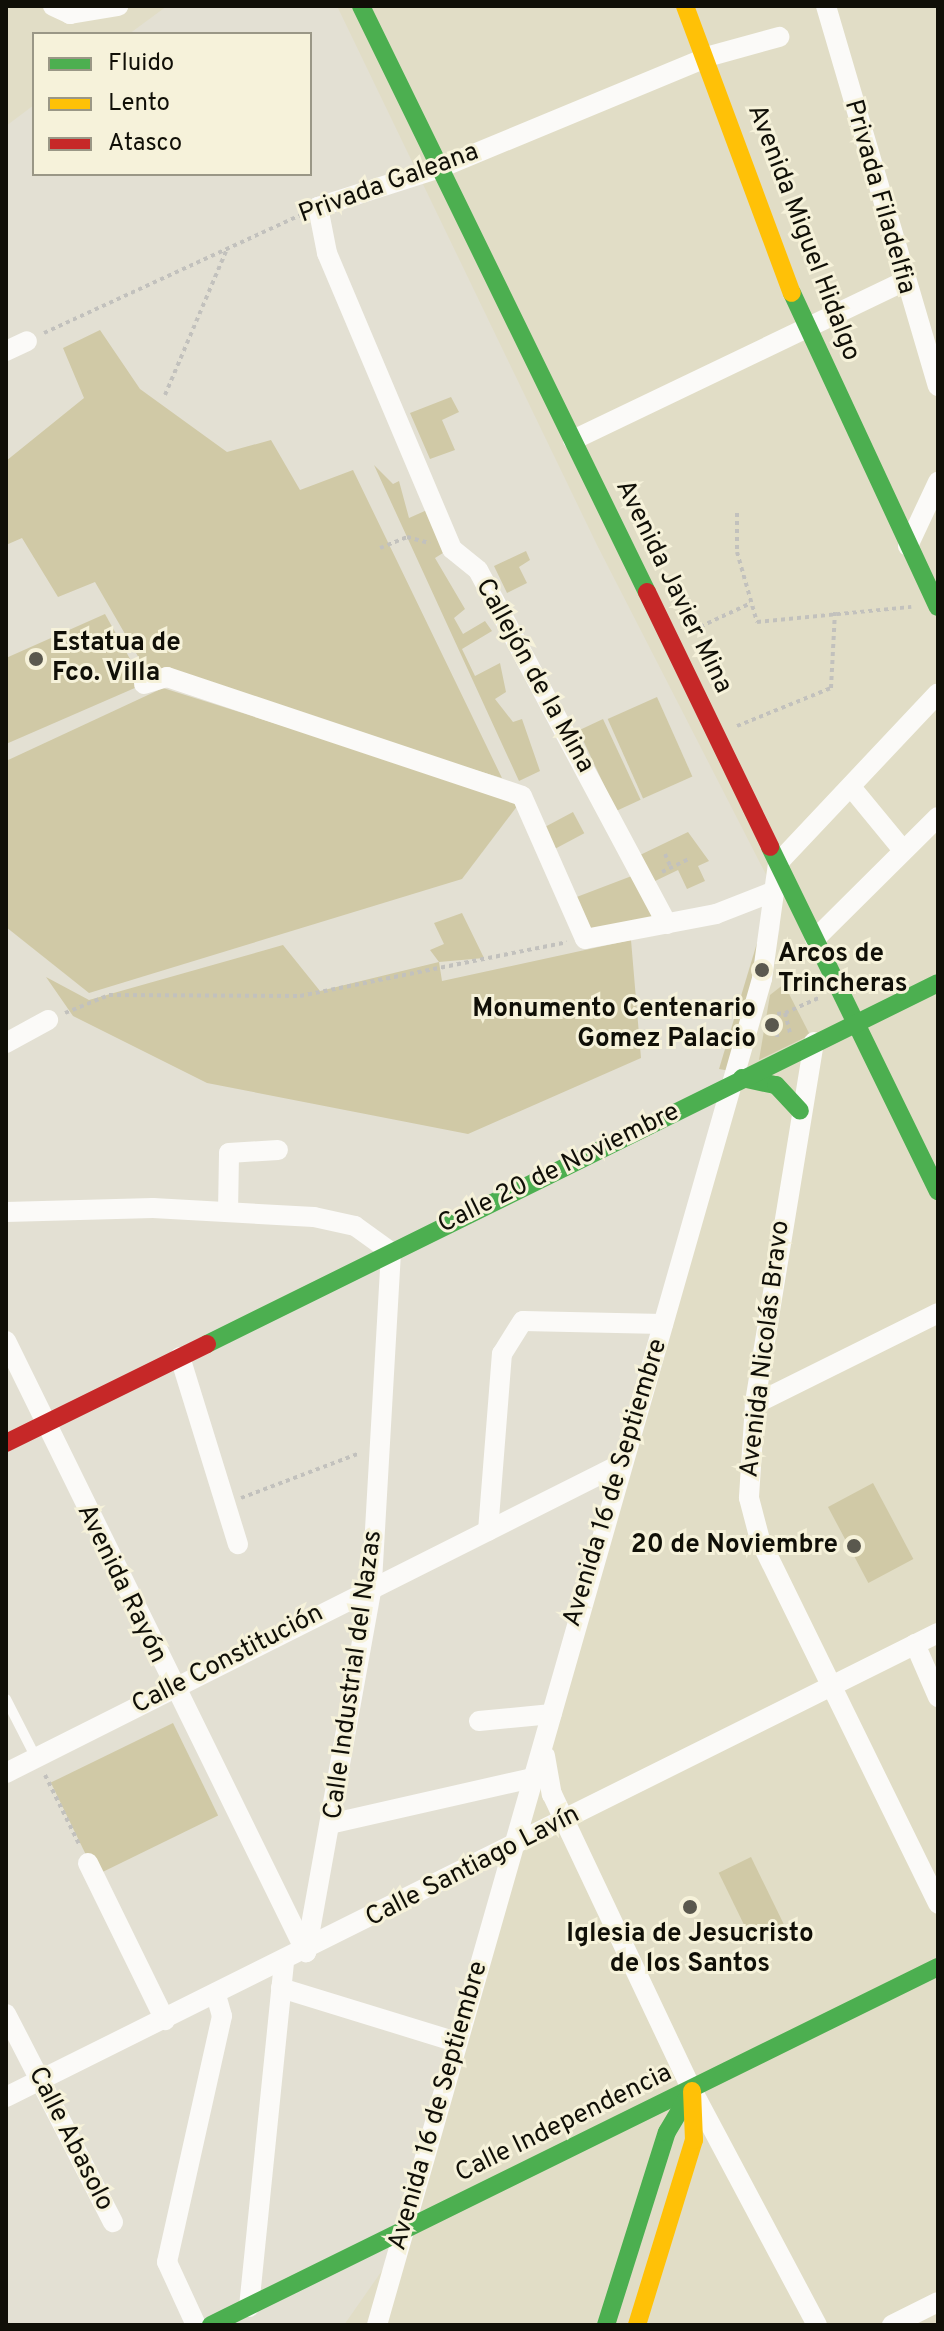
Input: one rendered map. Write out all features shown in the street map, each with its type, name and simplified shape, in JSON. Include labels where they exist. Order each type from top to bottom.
[{"type":"main road","name":"Avenida Javier Mina","points":[[361,6],[938,1191]]},
{"type":"main road","name":"Avenida Miguel Hidalgo","points":[[685,6],[710,56],[804,325],[938,606]]},
{"type":"main road","name":"Calle 20 de Noviembre","points":[[6,1443],[938,983]]},
{"type":"main road","points":[[736,1081],[776,1085],[800,1111]]},
{"type":"main road","name":"Calle Independencia","points":[[221,2323],[938,1967]]},
{"type":"main road","points":[[606,2325],[667,2132],[692,2090]]},
{"type":"main road","points":[[637,2325],[694,2140],[692,2090]]},
{"type":"street","points":[[53,6],[70,14],[118,6]]},
{"type":"street","name":"Privada Filadelfia","points":[[826,6],[903,282],[938,386]]},
{"type":"street","name":"Privada Galeana","points":[[318,207],[440,168],[710,56],[779,37]]},
{"type":"street","name":"Callejón de la Mina","points":[[318,207],[327,253],[452,549],[478,570],[667,924]]},
{"type":"street","points":[[573,440],[804,325],[903,282]]},
{"type":"street","points":[[6,351],[27,341]]},
{"type":"street","points":[[908,546],[938,482]]},
{"type":"street","points":[[144,684],[167,677],[522,796],[585,939],[667,924],[772,892]]},
{"type":"street","points":[[778,863],[938,693]]},
{"type":"street","points":[[851,787],[903,850]]},
{"type":"street","points":[[815,939],[938,817]]},
{"type":"street","name":"Avenida 16 de Septiembre","points":[[377,2325],[511,1849],[544,1752],[623,1463],[736,1081],[762,979],[778,863]]},
{"type":"street","points":[[6,1043],[48,1020]]},
{"type":"street","name":"Avenida Nicolás Bravo","points":[[814,1042],[800,1111],[755,1404],[752,1519],[938,1904]]},
{"type":"street","points":[[228,1212],[229,1153],[278,1150]]},
{"type":"street","points":[[6,1212],[228,1212],[341,1221],[391,1252]]},
{"type":"street","name":"Calle Industrial del Nazas","points":[[306,1952],[334,1823],[372,1586],[391,1252]]},
{"type":"street","points":[[755,1404],[938,1313]]},
{"type":"street","points":[[488,1531],[502,1354],[523,1321],[663,1324]]},
{"type":"street","name":"Avenida Rayón","points":[[6,1341],[43,1425],[172,1690],[306,1952]]},
{"type":"street","points":[[180,1357],[223,1505],[238,1544]]},
{"type":"street","name":"Calle Constitución","points":[[6,1773],[372,1586],[623,1463]]},
{"type":"street","name":"Calle Santiago Lavín","points":[[6,2097],[306,1952],[938,1633]]},
{"type":"street","points":[[915,1644],[938,1697]]},
{"type":"street","points":[[479,1721],[552,1714]]},
{"type":"street","points":[[544,1752],[566,1819],[692,2090],[817,2325]]},
{"type":"street","name":"Calle Santiago Lavín","points":[[334,1823],[536,1777]]},
{"type":"street","points":[[88,1863],[165,2020]]},
{"type":"street","points":[[249,2307],[284,1962]]},
{"type":"street","points":[[281,1988],[457,2042]]},
{"type":"street","points":[[196,2325],[167,2262],[222,2016],[216,1995]]},
{"type":"street","name":"Calle Abasolo","points":[[6,2014],[113,2222]]},
{"type":"street","points":[[892,2325],[938,2302]]},
{"type":"lane","points":[[6,1699],[36,1758]]},
{"type":"path","name":"Privada Galeana","points":[[27,341],[318,207]]},
{"type":"path","points":[[165,395],[227,248]]},
{"type":"path","points":[[737,513],[749,604],[760,623],[835,612],[938,606]]},
{"type":"path","points":[[380,548],[407,537],[432,543],[445,533]]},
{"type":"path","points":[[670,640],[749,604]]},
{"type":"path","points":[[716,735],[831,688],[835,612]]},
{"type":"path","points":[[665,854],[671,868]]},
{"type":"path","points":[[645,880],[691,858]]},
{"type":"path","points":[[683,862],[687,870]]},
{"type":"path","points":[[48,1020],[109,995],[300,996],[439,962],[585,939]]},
{"type":"path","points":[[777,1033],[777,1014],[840,988]]},
{"type":"path","points":[[785,1013],[790,1035]]},
{"type":"path","points":[[223,1505],[381,1445]]},
{"type":"path","points":[[36,1758],[88,1863]]},
{"type":"shaded area","points":[[6,6],[167,6],[132,32],[32,32],[32,106],[6,126]]},
{"type":"shaded area","points":[[337,6],[938,6],[938,2325],[344,2325],[409,2232],[780,929],[779,900],[597,545]]},
{"type":"shaded area","points":[[100,330],[140,389],[227,452],[271,440],[300,490],[353,470],[502,778],[147,672],[95,582],[58,597],[22,538],[6,545],[6,461],[84,398],[63,348]]},
{"type":"shaded area","points":[[451,397],[459,412],[442,420],[455,450],[430,459],[410,413]]},
{"type":"shaded area","points":[[374,465],[393,484],[399,481],[409,518],[436,506],[454,546],[435,558],[465,609],[454,618],[463,634],[485,621],[492,631],[462,649],[475,676],[500,663],[506,692],[495,699],[513,722],[522,719],[540,771],[519,781]]},
{"type":"shaded area","points":[[526,551],[530,560],[519,567],[527,583],[507,593],[494,566]]},
{"type":"shaded area","points":[[105,614],[144,684],[6,744],[6,658]]},
{"type":"shaded area","points":[[163,688],[521,801],[462,879],[89,993],[6,927],[6,761]]},
{"type":"shaded area","points":[[657,697],[692,776],[643,798],[608,719]]},
{"type":"shaded area","points":[[603,719],[641,800],[616,811],[579,730]]},
{"type":"shaded area","points":[[573,812],[584,833],[554,849],[543,828]]},
{"type":"shaded area","points":[[688,832],[709,861],[698,866],[705,881],[687,889],[678,870],[653,882],[640,855]]},
{"type":"shaded area","points":[[637,874],[662,921],[588,936],[574,898]]},
{"type":"shaded area","points":[[462,913],[484,958],[439,962],[430,950],[444,944],[434,923]]},
{"type":"shaded area","points":[[766,913],[736,1072],[719,1069]]},
{"type":"shaded area","points":[[631,940],[641,1058],[468,1134],[207,1083],[73,1016],[46,977],[89,1000],[283,945],[320,991],[439,962],[442,981]]},
{"type":"shaded area","points":[[784,984],[810,1035],[759,1060],[770,995]]},
{"type":"shaded area","points":[[873,1483],[913,1559],[868,1583],[828,1507]]},
{"type":"shaded area","points":[[173,1723],[218,1816],[96,1875],[51,1783]]},
{"type":"shaded area","points":[[751,1857],[784,1925],[752,1941],[719,1873]]},
{"type":"traffic: fast","points":[[361,6],[647,592]]},
{"type":"traffic: fast","points":[[792,293],[938,607]]},
{"type":"traffic: fast","points":[[770,847],[938,1191]]},
{"type":"traffic: fast","points":[[207,1344],[938,983]]},
{"type":"traffic: fast","points":[[742,1078],[776,1085],[800,1111]]},
{"type":"traffic: fast","points":[[211,2325],[938,1967]]},
{"type":"traffic: fast","points":[[606,2325],[667,2132],[692,2090]]},
{"type":"traffic: slow","points":[[685,6],[792,293]]},
{"type":"traffic: slow","points":[[637,2325],[694,2140],[692,2091]]},
{"type":"traffic: jam","points":[[647,592],[770,847]]},
{"type":"traffic: jam","points":[[6,1443],[207,1344]]},
{"type":"place","name":"Estatua de Fco. Villa","points":[[36,659]]},
{"type":"place","name":"Arcos de Trincheras","points":[[762,970]]},
{"type":"place","name":"Monumento Centenario Gomez Palacio","points":[[772,1025]]},
{"type":"place","name":"20 de Noviembre","points":[[854,1546]]},
{"type":"place","name":"Iglesia de Jesucristo de los Santos","points":[[690,1907]]}]
